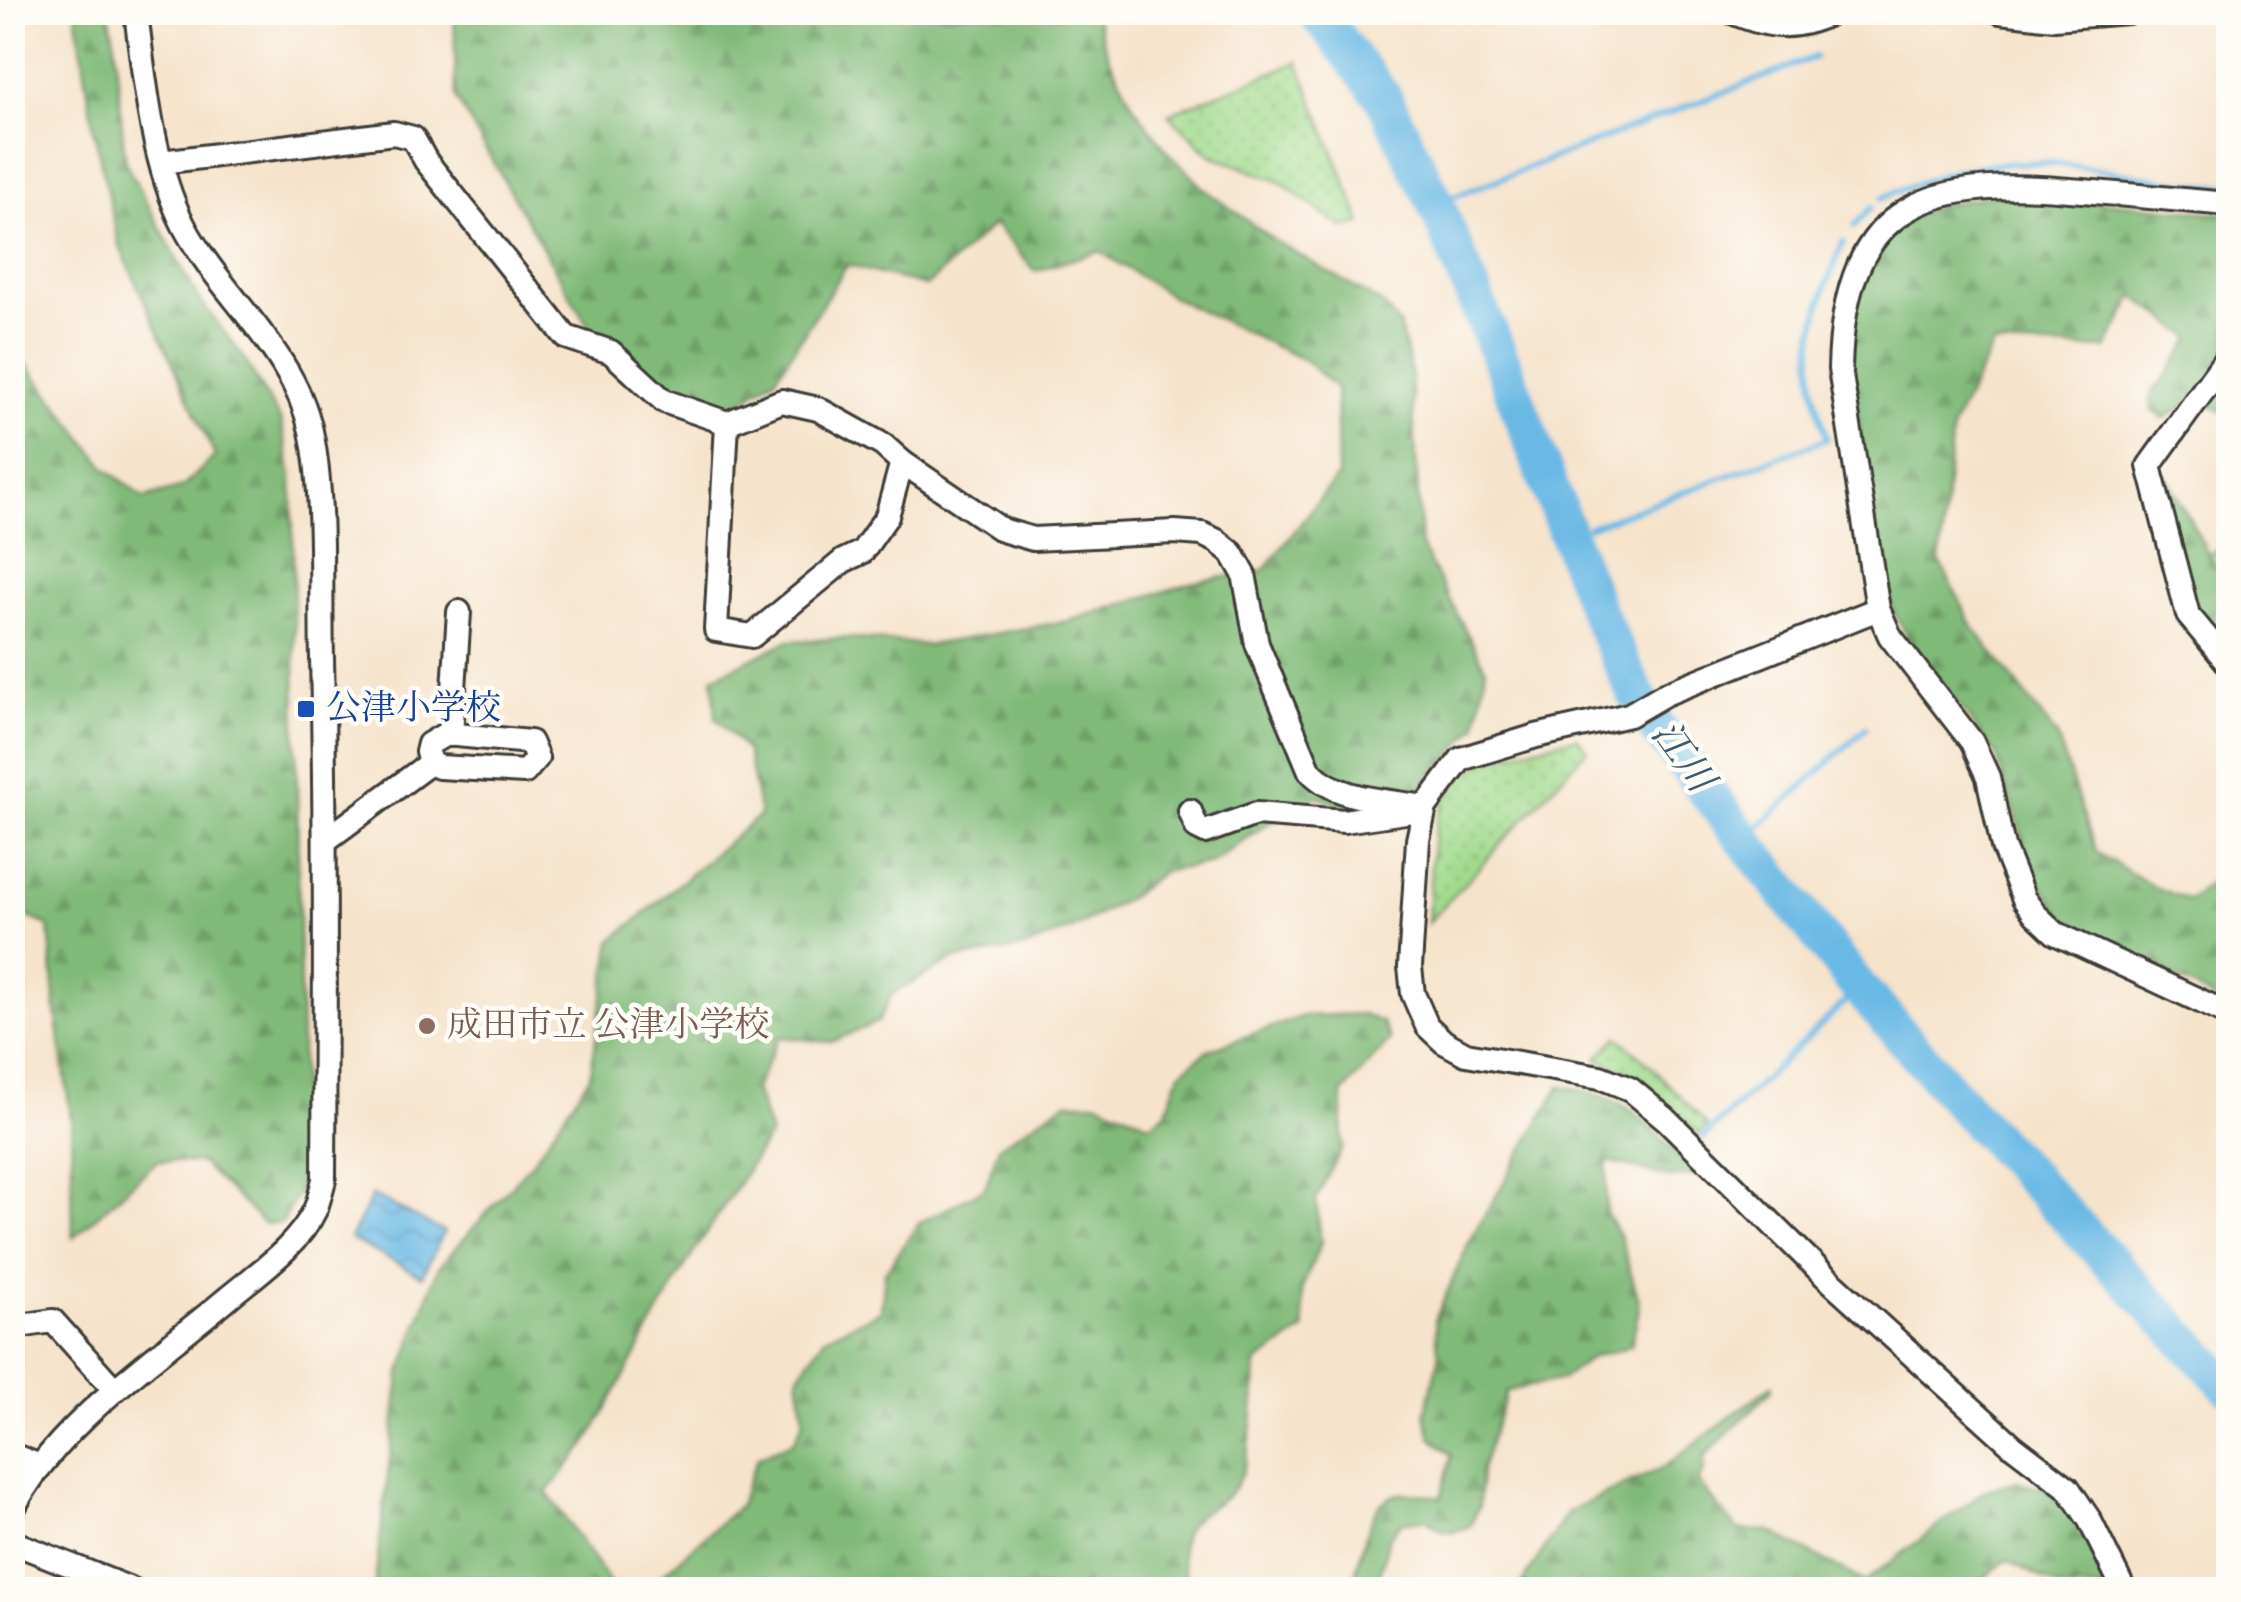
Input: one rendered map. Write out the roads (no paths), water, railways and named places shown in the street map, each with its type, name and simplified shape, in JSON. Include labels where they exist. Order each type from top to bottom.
[{"type":"street","points":[[12,1511],[40,1466],[114,1388],[154,1360],[293,1241],[315,1210],[324,1180],[326,840],[319,557],[311,430],[295,387],[277,357],[184,225],[162,162],[136,12]]},
{"type":"street","points":[[1732,12],[1757,23],[1796,26],[1812,24],[1833,12]]},
{"type":"street","points":[[2000,12],[2054,18],[2128,12]]},
{"type":"street","points":[[162,162],[394,133],[414,138],[426,161],[566,337],[610,352],[664,401],[728,423],[782,401],[818,409],[883,445],[1002,530],[1032,539],[1176,532],[1202,534],[1217,541],[1232,554],[1244,574],[1257,644],[1310,771],[1343,793],[1425,807]]},
{"type":"street","points":[[2228,204],[2034,186],[1994,186],[1927,198],[1898,216],[1873,241],[1850,292],[1841,333],[1840,369],[1878,610],[1890,636],[1972,742],[1988,777],[2003,847],[2024,898],[2054,933],[2228,1014]]},
{"type":"street","points":[[2228,356],[2149,466],[2188,615],[2228,663]]},
{"type":"street","points":[[728,423],[716,630],[752,636],[843,560],[862,552],[888,516],[902,462]]},
{"type":"street","points":[[1878,610],[1665,694],[1643,707],[1461,759],[1425,807],[1418,840],[1410,966],[1417,1010],[1426,1026],[1466,1054],[1600,1077],[1630,1088],[1824,1275],[2012,1446],[2068,1488],[2089,1519],[2124,1590]]},
{"type":"street","points":[[451,734],[459,612]]},
{"type":"street","points":[[451,734],[530,742],[537,758],[525,772],[439,767],[430,763],[426,752],[429,744],[451,734]]},
{"type":"street","points":[[326,840],[430,763]]},
{"type":"street","points":[[1190,812],[1197,828],[1205,832],[1256,814],[1344,821],[1425,807]]},
{"type":"street","points":[[12,1327],[52,1322],[114,1388]]},
{"type":"street","points":[[12,1455],[40,1466]]},
{"type":"street","points":[[12,1542],[133,1590]]},
{"type":"water","points":[[372,1195],[444,1232],[422,1276],[350,1239]]},
{"type":"waterway","name":"江川","points":[[1316,12],[1383,97],[1434,200],[1503,365],[1596,609],[1655,725],[1860,989],[1976,1120],[2228,1386]]},
{"type":"waterway","points":[[1453,197],[1815,57]]},
{"type":"waterway","points":[[1882,198],[1958,171],[2017,163],[2086,167],[2180,183],[2228,186]]},
{"type":"waterway","name":"江川","points":[[1435,204],[1439,203]]},
{"type":"waterway","points":[[1854,226],[1871,208]]},
{"type":"waterway","points":[[1589,527],[1827,439],[1814,384],[1813,339],[1843,242]]},
{"type":"waterway","points":[[1754,831],[1866,728]]},
{"type":"waterway","points":[[1703,1138],[1848,999]]},
{"type":"place","name":"公津小学校","points":[[306,709]]},
{"type":"place","name":"成田市立 公津小学校","points":[[427,1026]]}]
